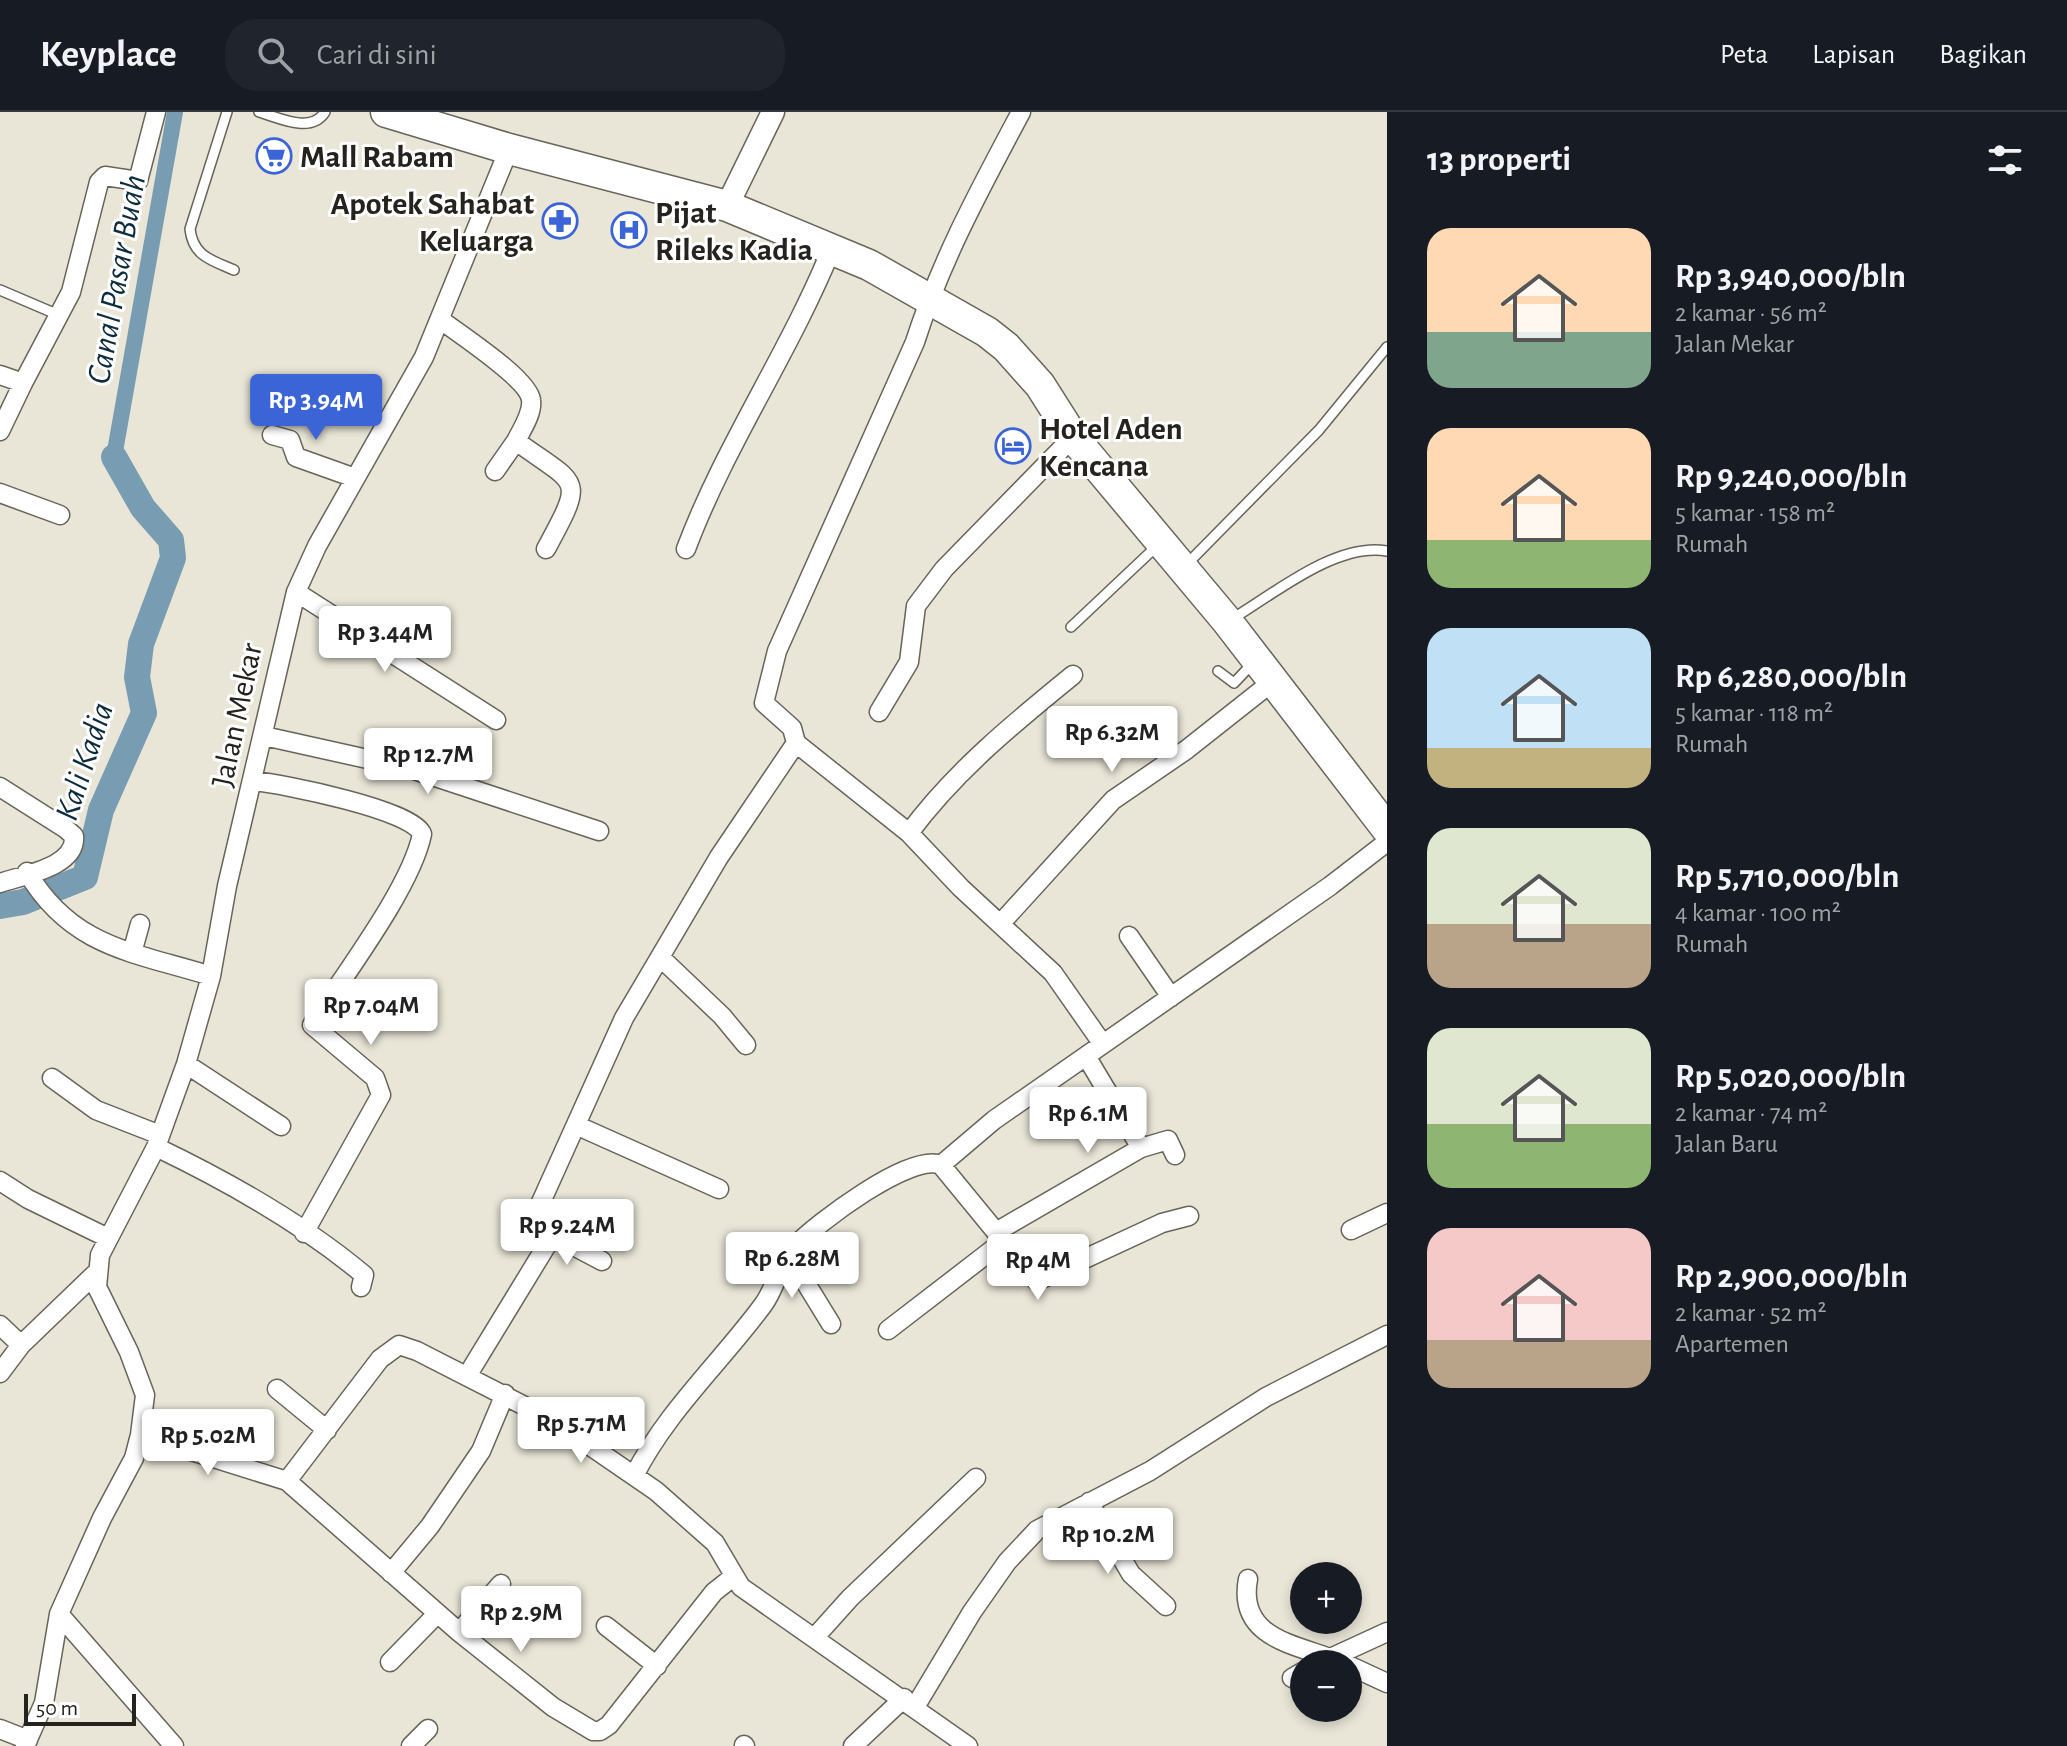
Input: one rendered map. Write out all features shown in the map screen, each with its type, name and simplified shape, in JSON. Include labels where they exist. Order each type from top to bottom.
[{"type":"highway","points":[[386,112],[509,149],[727,206],[929,296],[1006,347],[1040,385],[1073,437],[1227,621],[1387,829]]},
{"type":"street","points":[[0,431],[71,292],[99,182],[105,176],[132,182],[142,177],[156,112]]},
{"type":"street","points":[[727,206],[773,112]]},
{"type":"street","points":[[1021,112],[962,223],[929,296],[915,342],[777,651],[763,694],[770,711],[792,728],[796,743],[909,833],[1053,973],[1102,1043]]},
{"type":"street","name":"Jalan Mekar","points":[[98,1271],[108,1238],[158,1141],[186,1064],[211,976],[227,886],[296,592],[355,478],[407,391],[441,320],[509,149]]},
{"type":"street","points":[[686,549],[713,484],[788,345],[831,250]]},
{"type":"street","points":[[441,320],[517,379],[530,394],[532,403],[516,441],[495,471]]},
{"type":"street","points":[[0,375],[23,383]]},
{"type":"street","points":[[272,435],[290,440],[296,457],[355,478]]},
{"type":"street","points":[[879,712],[909,662],[916,606],[944,569],[1073,437]]},
{"type":"street","points":[[516,441],[570,479],[573,491],[546,549]]},
{"type":"street","points":[[0,493],[60,515]]},
{"type":"street","points":[[296,592],[496,720]]},
{"type":"street","points":[[1001,923],[1113,800],[1186,750],[1263,671]]},
{"type":"street","points":[[909,833],[932,802],[969,764],[1073,675]]},
{"type":"street","points":[[264,736],[408,768],[599,831]]},
{"type":"street","points":[[602,1261],[553,1235],[539,1223],[537,1211],[578,1126],[624,1018],[719,857],[796,743]]},
{"type":"street","points":[[254,781],[340,799],[412,821],[422,834],[415,857],[382,917],[312,1025],[375,1078],[381,1095],[304,1233]]},
{"type":"street","points":[[0,787],[74,836],[73,849],[60,861],[29,875],[0,883]]},
{"type":"street","points":[[941,1165],[975,1134],[1330,886],[1387,842]]},
{"type":"street","points":[[29,875],[42,898],[78,930],[102,944],[211,976]]},
{"type":"street","points":[[132,953],[140,924]]},
{"type":"street","points":[[1129,936],[1171,997]]},
{"type":"street","points":[[660,957],[722,1016],[746,1045]]},
{"type":"street","points":[[1086,1056],[1141,1148]]},
{"type":"street","points":[[186,1064],[281,1126]]},
{"type":"street","points":[[52,1078],[96,1110],[158,1141],[304,1233],[364,1275],[361,1287]]},
{"type":"street","points":[[578,1126],[719,1189]]},
{"type":"street","points":[[888,1330],[999,1237],[1141,1148],[1168,1140],[1175,1155]]},
{"type":"street","points":[[634,1476],[673,1415],[713,1370],[766,1301],[788,1254],[815,1228],[893,1177],[930,1162],[941,1165],[1037,1281],[1162,1223],[1189,1216]]},
{"type":"street","points":[[0,1181],[28,1199],[108,1238]]},
{"type":"street","points":[[1351,1230],[1387,1213]]},
{"type":"street","points":[[467,1376],[553,1235]]},
{"type":"street","points":[[788,1254],[831,1324]]},
{"type":"street","points":[[0,1373],[21,1345],[98,1271]]},
{"type":"street","points":[[0,1729],[26,1743],[44,1703],[59,1614],[102,1518],[134,1458],[140,1435],[145,1395],[129,1352],[102,1301],[97,1287],[98,1271]]},
{"type":"street","points":[[0,1325],[21,1345]]},
{"type":"street","points":[[853,1746],[909,1702],[1007,1562],[1037,1530],[1150,1471],[1266,1397],[1387,1335]]},
{"type":"street","points":[[287,1481],[380,1359],[399,1345],[505,1394],[554,1421],[634,1476],[707,1535],[733,1577],[750,1594],[968,1746]]},
{"type":"street","points":[[277,1389],[327,1430]]},
{"type":"street","points":[[391,1573],[430,1526],[481,1451],[505,1394]]},
{"type":"street","points":[[140,1435],[287,1481],[459,1632],[553,1707],[593,1731],[600,1731],[609,1725],[714,1592],[733,1577]]},
{"type":"street","points":[[815,1637],[850,1598],[976,1478]]},
{"type":"street","points":[[1089,1502],[1131,1574],[1166,1606]]},
{"type":"street","points":[[1248,1579],[1245,1594],[1265,1631],[1300,1650]]},
{"type":"street","points":[[459,1632],[501,1584]]},
{"type":"street","points":[[59,1614],[174,1746]]},
{"type":"street","points":[[390,1662],[437,1614]]},
{"type":"street","points":[[606,1626],[657,1666]]},
{"type":"street","points":[[1357,1650],[1387,1632]]},
{"type":"street","points":[[1362,1673],[1387,1683]]},
{"type":"street","points":[[411,1746],[428,1729]]},
{"type":"lane","points":[[227,112],[190,229],[191,246],[200,255],[234,270]]},
{"type":"lane","points":[[262,112],[306,124],[315,122],[325,112]]},
{"type":"lane","points":[[0,290],[61,316]]},
{"type":"lane","points":[[1182,569],[1319,430],[1387,347]]},
{"type":"lane","points":[[1071,627],[1161,542]]},
{"type":"lane","points":[[1227,621],[1293,579],[1327,563],[1356,553],[1387,551]]},
{"type":"lane","points":[[1218,671],[1234,683],[1263,671]]},
{"type":"waterway","name":"Canal Pasar Buah","points":[[114,457],[175,112]]},
{"type":"waterway","name":"Kali Kadia","points":[[0,906],[23,902],[85,877],[101,810],[144,713],[137,677],[141,644],[173,558],[171,540],[143,508],[114,457]]},
{"type":"place","name":"Mall Rabam","points":[[274,156]]},
{"type":"place","name":"Apotek Sahabat Keluarga","points":[[560,221]]},
{"type":"place","name":"Pijat Rileks Kadia","points":[[629,230]]},
{"type":"place","name":"Hotel Aden Kencana","points":[[1013,446]]}]
